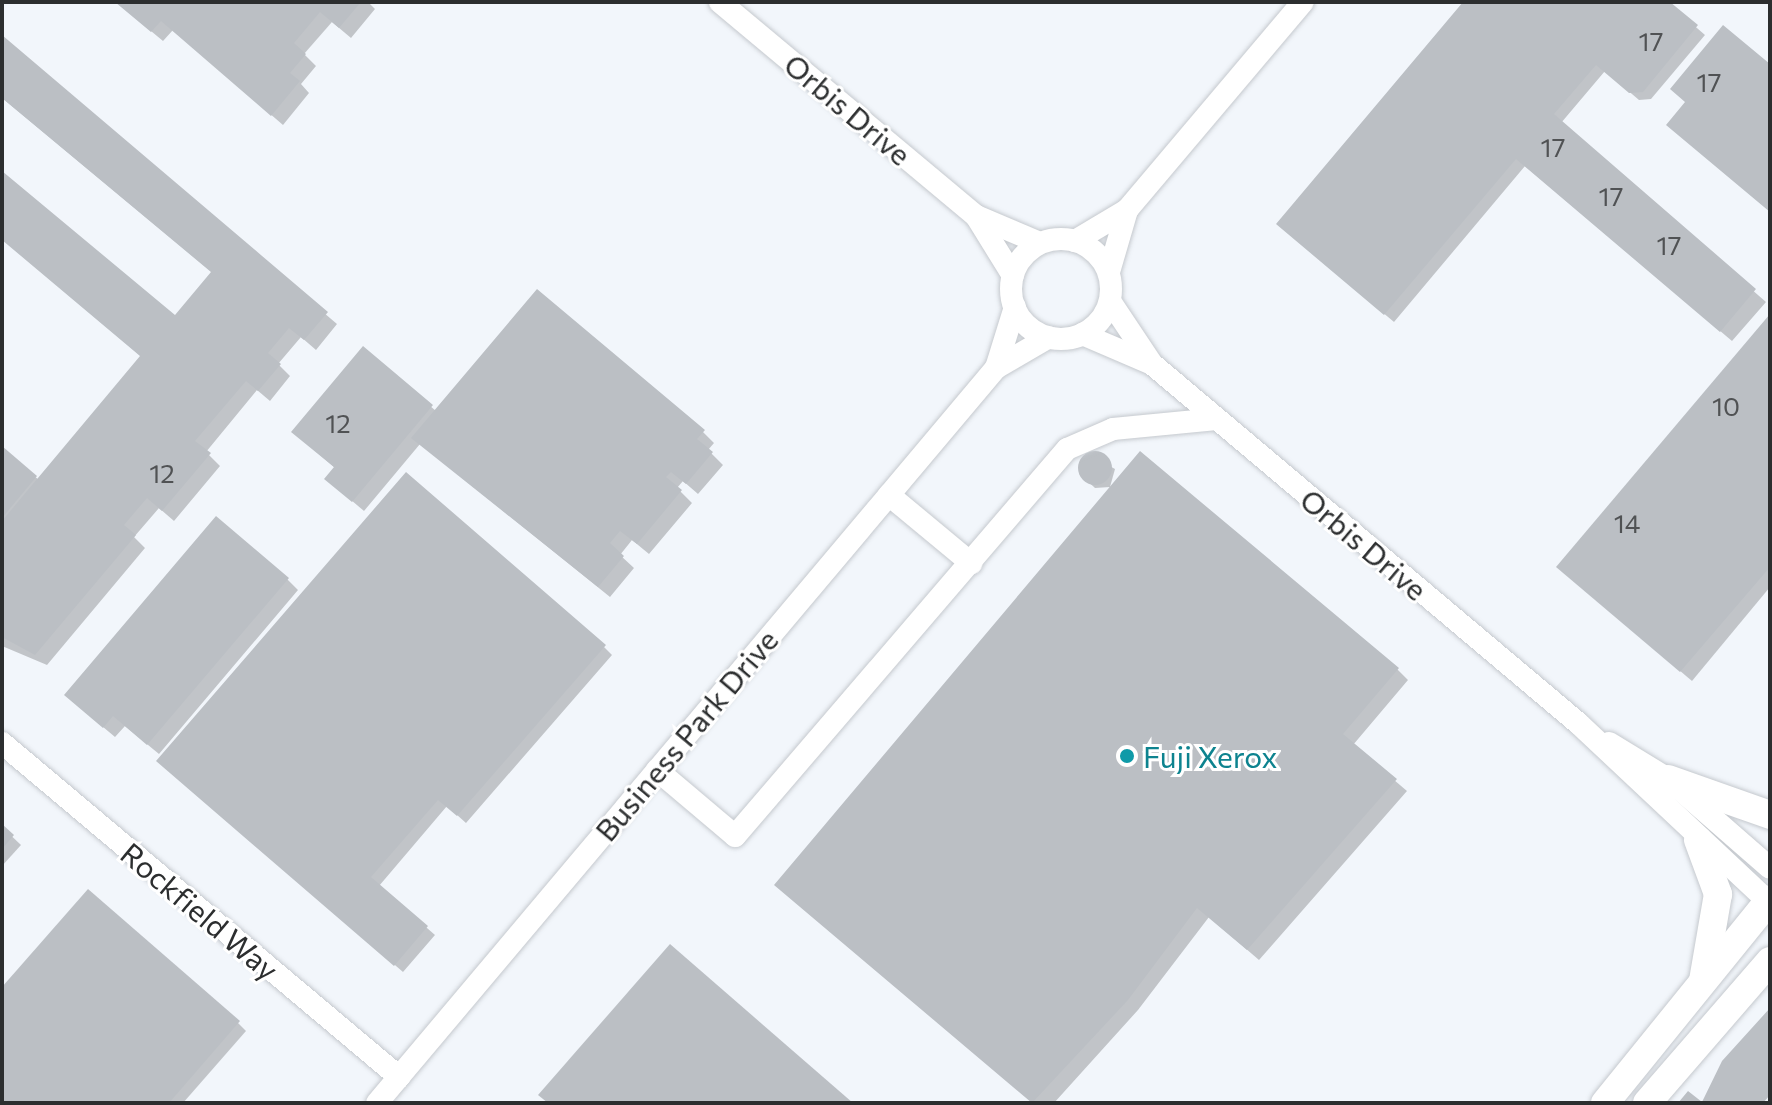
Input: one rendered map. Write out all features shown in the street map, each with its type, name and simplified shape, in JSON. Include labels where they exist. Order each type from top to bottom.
[{"type":"main road","points":[[1668,779],[1770,815]]},
{"type":"main road","points":[[1698,840],[1718,894],[1703,981]]},
{"type":"main road","points":[[1605,1103],[1769,901]]},
{"type":"main road","points":[[1647,1103],[1770,961]]},
{"type":"street","points":[[1127,210],[1109,272],[1110,301],[1082,334],[1049,337],[1015,307],[1013,276],[1040,243],[1075,241],[1127,210],[1303,2]]},
{"type":"street","name":"Orbis Drive","points":[[722,3],[976,216],[1040,243]]},
{"type":"street","name":"Orbis Drive","points":[[976,216],[1013,276]]},
{"type":"street","points":[[1075,241],[1109,272]]},
{"type":"street","name":"Orbis Drive","points":[[1110,301],[1152,364],[1578,723],[1698,840],[1769,901]]},
{"type":"street","name":"Business Park Drive","points":[[996,368],[1015,307]]},
{"type":"street","name":"Orbis Drive","points":[[1082,334],[1152,364]]},
{"type":"street","name":"Business Park Drive","points":[[377,1103],[996,368],[1049,337]]},
{"type":"street","points":[[657,770],[735,836],[1055,465],[1091,433],[1217,419]]},
{"type":"street","points":[[889,495],[971,563]]},
{"type":"street","name":"Orbis Drive","points":[[1578,723],[1668,779],[1770,868]]},
{"type":"street","name":"Rockfield Way","points":[[2,743],[399,1077]]},
{"type":"building","points":[[115,2],[361,2],[339,28],[320,12],[294,43],[306,54],[290,73],[300,81],[271,116],[161,21],[151,32]]},
{"type":"building","points":[[1463,2],[1670,2],[1698,25],[1643,92],[1629,93],[1596,65],[1554,114],[1756,289],[1720,332],[1516,159],[1384,315],[1276,224]]},
{"type":"building","points":[[1723,25],[1770,64],[1770,212],[1666,125],[1685,102],[1670,89]]},
{"type":"building","points":[[2,35],[328,312],[304,340],[289,328],[268,353],[281,364],[258,391],[246,381],[195,441],[211,453],[162,511],[147,498],[124,525],[136,535],[35,655],[2,637],[2,521],[140,356],[2,240],[2,171],[175,315],[211,272],[2,98]]},
{"type":"building","points":[[537,289],[705,430],[697,439],[713,452],[686,484],[671,472],[666,477],[682,490],[637,544],[620,531],[610,543],[624,556],[598,587],[411,438]]},
{"type":"building","points":[[1770,314],[1770,567],[1680,672],[1556,567]]},
{"type":"building","points":[[363,346],[433,405],[352,502],[324,479],[334,467],[291,432]]},
{"type":"building","points":[[2,446],[37,476],[2,518]]},
{"type":"building","points":[[1095,451],[1107,456],[1112,468],[1107,480],[1095,485],[1083,480],[1078,468],[1083,456]]},
{"type":"building","name":"Fuji Xerox","points":[[1140,451],[1399,668],[1343,734],[1397,779],[1247,950],[1197,908],[1128,1000],[1032,1103],[774,885]]},
{"type":"building","points":[[406,472],[606,645],[457,816],[438,800],[371,877],[428,926],[394,966],[156,761]]},
{"type":"building","points":[[216,516],[289,578],[147,745],[113,716],[103,728],[64,695]]},
{"type":"building","points":[[2,824],[14,835],[2,849]]},
{"type":"building","points":[[88,889],[240,1021],[169,1103],[2,1103],[2,987]]},
{"type":"building","points":[[670,944],[853,1103],[548,1103],[538,1095]]},
{"type":"building","points":[[1770,1008],[1770,1095],[1763,1103],[1678,1103],[1688,1091],[1702,1102],[1722,1061]]},
{"type":"place","name":"Fuji Xerox","points":[[1127,756]]}]
